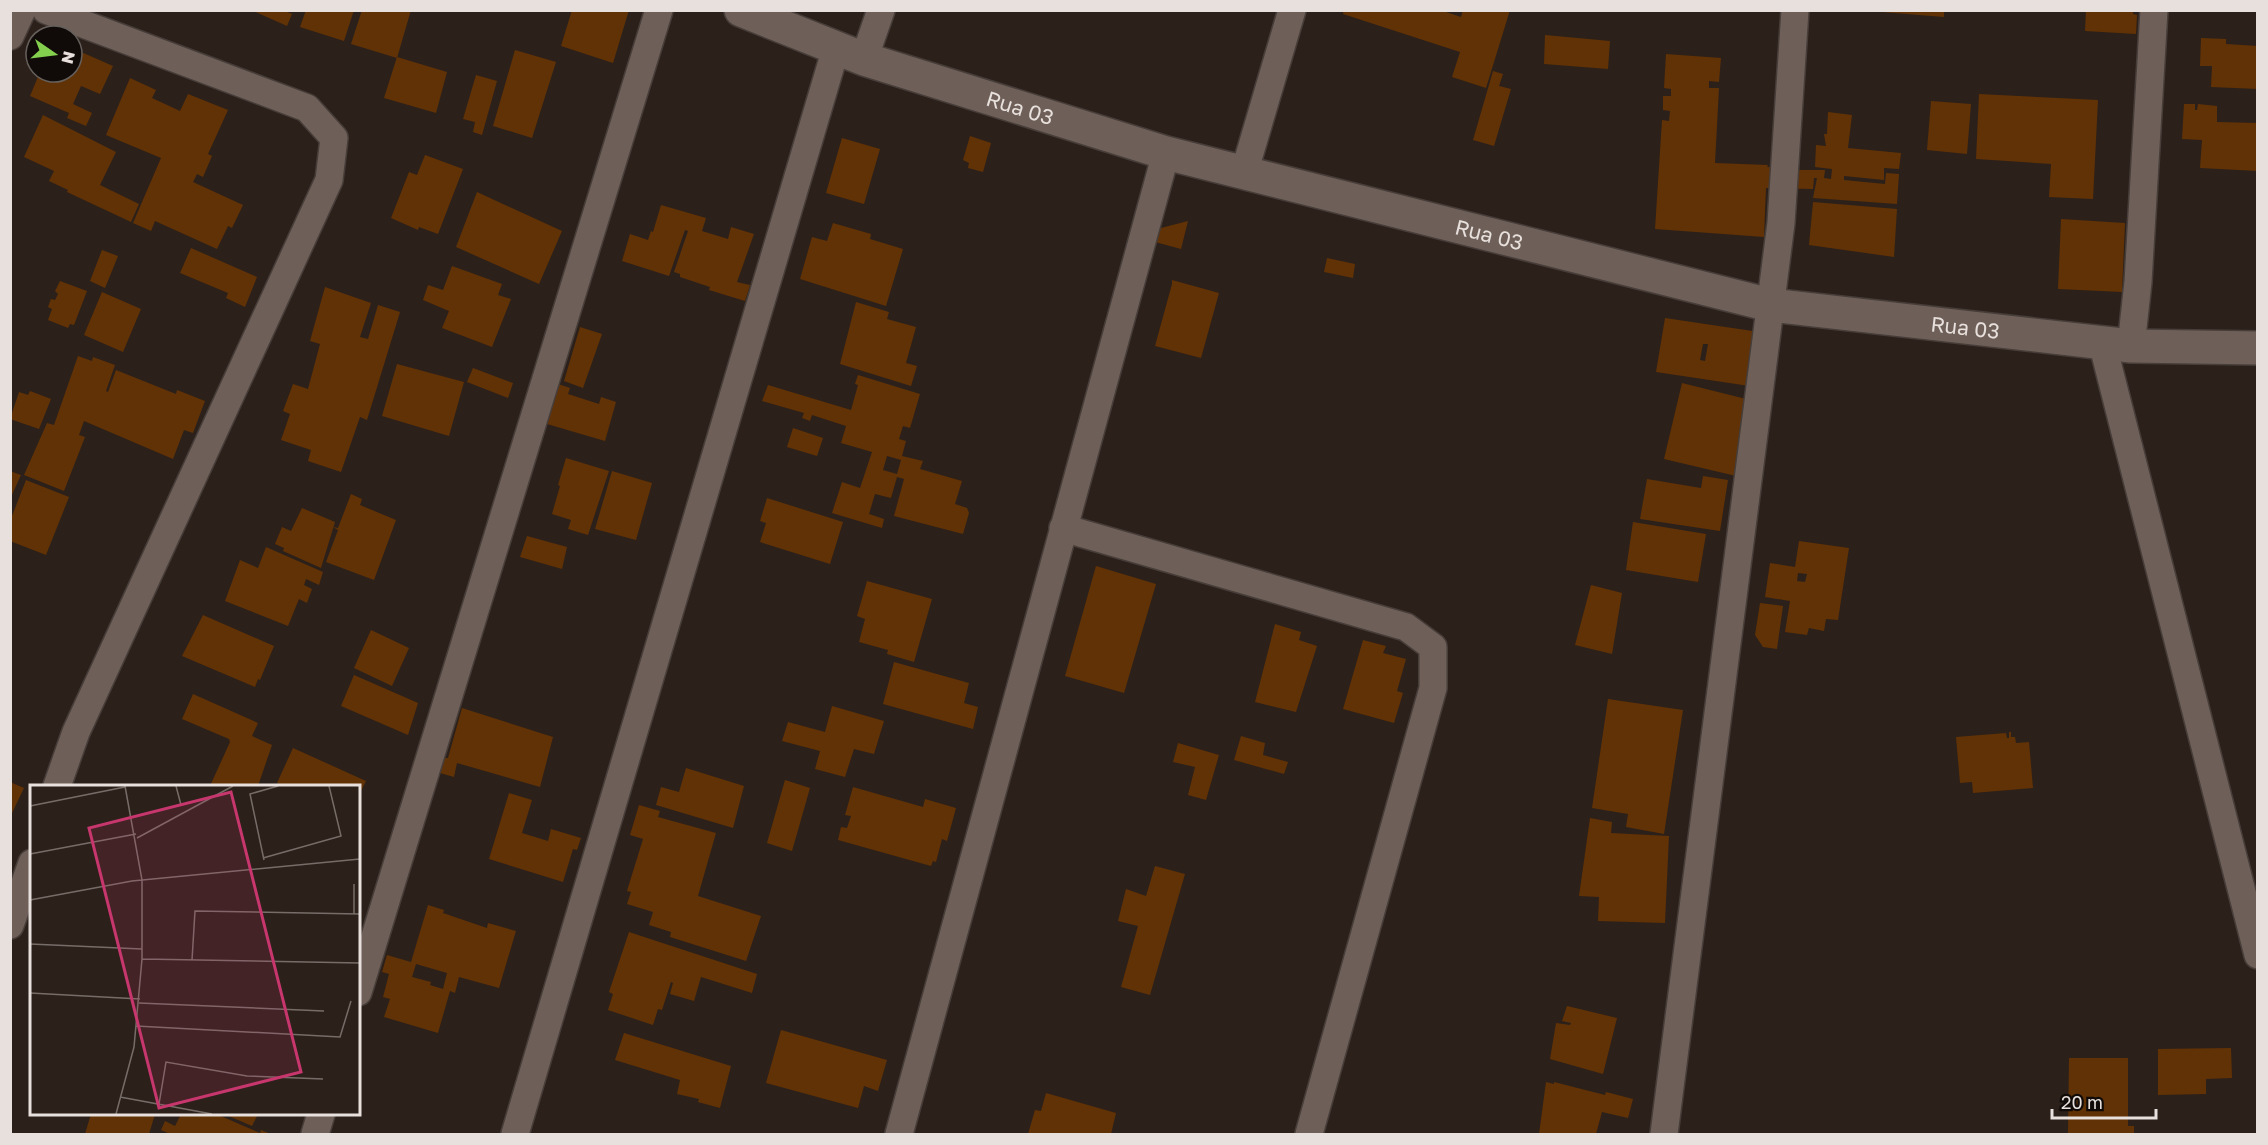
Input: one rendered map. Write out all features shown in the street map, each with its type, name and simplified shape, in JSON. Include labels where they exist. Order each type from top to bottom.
[{"type":"street","points":[[10,36],[22,10]]},
{"type":"street","points":[[46,10],[307,108],[334,138],[329,180],[75,732],[57,785]]},
{"type":"street","points":[[360,985],[659,10]]},
{"type":"street","name":"Rua 03","points":[[741,10],[850,54],[1166,153],[1770,306],[2117,344],[2258,348]]},
{"type":"street","points":[[515,1134],[850,54],[881,10]]},
{"type":"street","points":[[1244,173],[1292,10]]},
{"type":"street","points":[[1664,1134],[1781,223],[1794,10]]},
{"type":"street","points":[[2154,10],[2138,282],[2117,344],[2258,955]]},
{"type":"street","points":[[899,1134],[1166,153]]},
{"type":"street","points":[[1063,528],[1406,627],[1433,647],[1434,688],[1309,1134]]},
{"type":"street","points":[[10,925],[30,869]]},
{"type":"street","points":[[315,1134],[320,1115]]},
{"type":"building","points":[[251,10],[283,10],[292,14],[287,26]]},
{"type":"building","points":[[306,10],[354,10],[344,41],[300,27]]},
{"type":"building","points":[[362,10],[411,10],[397,58],[351,44]]},
{"type":"building","points":[[572,10],[629,10],[613,63],[561,46]]},
{"type":"building","points":[[1344,10],[1440,10],[1461,17],[1463,10],[1510,10],[1486,88],[1452,77],[1460,52],[1343,14]]},
{"type":"building","points":[[1882,10],[1944,10],[1944,17],[1882,12]]},
{"type":"building","points":[[2086,10],[2133,10],[2133,14],[2137,15],[2136,34],[2085,31]]},
{"type":"building","points":[[1545,35],[1610,41],[1608,69],[1544,64]]},
{"type":"building","points":[[2201,38],[2226,39],[2226,44],[2258,46],[2258,89],[2211,87],[2212,66],[2200,66]]},
{"type":"building","points":[[515,50],[556,62],[532,138],[493,126]]},
{"type":"building","points":[[84,53],[113,66],[100,94],[81,86],[73,104],[92,113],[86,126],[67,118],[69,113],[30,96],[35,84],[84,84]]},
{"type":"building","points":[[1666,54],[1721,58],[1719,82],[1709,81],[1709,88],[1719,88],[1715,163],[1768,165],[1767,167],[1791,170],[1825,170],[1824,178],[1831,179],[1832,169],[1815,167],[1816,145],[1826,146],[1824,134],[1827,134],[1828,112],[1852,115],[1848,148],[1901,153],[1899,169],[1884,168],[1884,180],[1844,176],[1844,180],[1885,184],[1886,173],[1899,174],[1897,204],[1813,198],[1817,178],[1814,178],[1813,189],[1766,188],[1764,237],[1655,229],[1662,120],[1669,121],[1670,111],[1663,110],[1663,96],[1671,96],[1671,89],[1664,88]]},
{"type":"building","points":[[397,57],[447,72],[436,113],[384,98]]},
{"type":"building","points":[[1493,71],[1503,74],[1499,86],[1511,89],[1494,146],[1473,140]]},
{"type":"building","points":[[476,75],[497,81],[482,135],[473,132],[475,122],[463,119]]},
{"type":"building","points":[[130,78],[156,90],[152,98],[180,111],[188,94],[228,110],[208,154],[212,156],[203,177],[197,174],[193,182],[243,205],[232,228],[228,226],[217,249],[155,221],[151,231],[133,223],[161,158],[106,135]]},
{"type":"building","points":[[1979,94],[2098,100],[2093,199],[2049,197],[2051,164],[1976,159]]},
{"type":"building","points":[[1931,101],[1971,104],[1967,154],[1927,150]]},
{"type":"building","points":[[2184,104],[2195,104],[2195,110],[2198,104],[2217,106],[2217,122],[2258,123],[2258,171],[2200,168],[2202,140],[2182,139]]},
{"type":"building","points":[[43,115],[116,152],[100,185],[139,204],[131,222],[67,192],[68,190],[49,181],[54,171],[24,157]]},
{"type":"building","points":[[970,136],[991,143],[983,172],[968,168],[969,163],[963,160]]},
{"type":"building","points":[[842,138],[880,149],[864,204],[826,193]]},
{"type":"building","points":[[425,155],[463,169],[438,234],[419,227],[418,230],[391,218],[409,172],[417,175]]},
{"type":"building","points":[[477,192],[562,231],[539,284],[456,247]]},
{"type":"building","points":[[1813,202],[1897,209],[1894,257],[1809,245]]},
{"type":"building","points":[[661,205],[706,218],[702,231],[728,239],[731,227],[754,234],[737,282],[750,285],[745,301],[709,290],[710,287],[680,277],[680,274],[674,272],[688,231],[685,230],[669,276],[622,261],[630,234],[648,240],[651,231],[653,232]]},
{"type":"building","points":[[2061,219],[2125,223],[2122,292],[2058,289]]},
{"type":"building","points":[[1188,221],[1181,249],[1133,236],[1137,222],[1161,228]]},
{"type":"building","points":[[833,223],[871,234],[870,239],[903,249],[886,306],[800,279],[812,237],[827,241]]},
{"type":"building","points":[[191,248],[257,277],[245,307],[226,298],[228,293],[180,273]]},
{"type":"building","points":[[102,250],[118,256],[105,288],[90,281]]},
{"type":"building","points":[[1327,258],[1355,264],[1353,278],[1324,272]]},
{"type":"building","points":[[452,266],[502,284],[498,295],[511,299],[492,347],[442,328],[449,311],[423,300],[428,285],[443,290]]},
{"type":"building","points":[[1172,280],[1219,293],[1201,358],[1155,346]]},
{"type":"building","points":[[60,281],[87,291],[74,325],[70,324],[68,328],[48,320],[52,309],[48,307],[51,299],[55,300],[58,294],[55,291]]},
{"type":"building","points":[[325,287],[371,303],[360,337],[368,339],[378,305],[400,312],[367,420],[360,417],[341,472],[308,461],[311,450],[281,440],[290,414],[283,411],[293,384],[308,389],[320,344],[310,341]]},
{"type":"building","points":[[102,292],[141,309],[123,352],[84,335]]},
{"type":"building","points":[[856,302],[889,312],[887,319],[916,327],[906,363],[917,366],[911,386],[840,364]]},
{"type":"building","points":[[1665,318],[1766,333],[1756,387],[1656,372]],"holes":[[[1703,344],[1708,344],[1705,361],[1700,360]]]},
{"type":"building","points":[[580,327],[602,334],[583,388],[564,381]]},
{"type":"building","points":[[78,356],[92,361],[93,357],[115,365],[106,391],[108,392],[116,370],[176,394],[177,390],[205,401],[193,433],[184,430],[173,459],[84,421],[79,435],[85,437],[64,491],[24,475],[47,423],[54,425]]},
{"type":"building","points":[[397,364],[464,382],[449,436],[382,416]]},
{"type":"building","points":[[473,368],[513,383],[508,398],[467,382]]},
{"type":"building","points":[[858,375],[920,394],[910,428],[903,426],[899,439],[906,441],[902,456],[923,461],[920,469],[962,481],[955,504],[967,508],[969,513],[963,534],[894,516],[904,479],[897,477],[891,498],[875,494],[869,514],[884,519],[882,528],[832,513],[842,482],[860,488],[872,452],[841,443],[846,426],[812,415],[810,421],[802,418],[804,413],[762,401],[768,385],[851,410],[858,385],[855,384]],"holes":[[[887,456],[901,460],[897,474],[883,470]]]},
{"type":"building","points":[[1682,383],[1754,401],[1736,476],[1664,459]]},
{"type":"building","points":[[558,384],[570,388],[568,394],[599,404],[601,397],[616,402],[605,441],[547,424]]},
{"type":"building","points":[[30,391],[51,399],[39,429],[10,419],[19,392],[28,395]]},
{"type":"building","points":[[793,428],[823,438],[817,456],[787,447]]},
{"type":"building","points":[[566,458],[609,471],[588,535],[568,529],[571,520],[552,514]]},
{"type":"building","points":[[10,471],[21,475],[10,499]]},
{"type":"building","points":[[612,471],[652,483],[636,540],[595,529]]},
{"type":"building","points":[[1703,476],[1728,480],[1720,531],[1640,519],[1647,479],[1701,488]]},
{"type":"building","points":[[26,480],[69,497],[46,555],[10,541],[10,521]]},
{"type":"building","points":[[351,494],[362,499],[360,505],[396,520],[374,580],[326,562],[338,530],[333,527],[338,528]]},
{"type":"building","points":[[767,498],[843,522],[830,564],[760,542],[766,523],[760,521]]},
{"type":"building","points":[[302,508],[335,522],[321,568],[283,551],[284,548],[275,544],[282,527],[291,531]]},
{"type":"building","points":[[1633,522],[1706,534],[1698,582],[1626,570]]},
{"type":"building","points":[[527,536],[567,547],[562,569],[520,557]]},
{"type":"building","points":[[1799,541],[1849,548],[1838,620],[1826,619],[1824,631],[1809,628],[1807,635],[1785,632],[1790,601],[1765,597],[1770,563],[1795,567]],"holes":[[[1798,573],[1807,574],[1805,582],[1797,581]]]},
{"type":"building","points":[[266,547],[323,572],[319,585],[306,579],[304,585],[312,589],[307,603],[299,599],[288,626],[225,601],[240,560],[258,568]]},
{"type":"building","points":[[1096,566],[1156,584],[1124,693],[1065,676]]},
{"type":"building","points":[[867,581],[932,599],[914,662],[887,654],[888,650],[859,642],[865,619],[857,616]]},
{"type":"building","points":[[1591,585],[1622,593],[1612,654],[1575,645]]},
{"type":"building","points":[[1760,603],[1783,606],[1777,649],[1763,647],[1755,635]]},
{"type":"building","points":[[203,615],[274,646],[255,687],[182,656]]},
{"type":"building","points":[[1275,624],[1301,632],[1299,640],[1317,646],[1296,712],[1255,702]]},
{"type":"building","points":[[371,630],[409,648],[392,686],[354,668]]},
{"type":"building","points":[[1363,640],[1386,646],[1383,653],[1406,659],[1397,691],[1403,693],[1394,723],[1343,709]]},
{"type":"building","points":[[894,662],[969,683],[964,703],[978,707],[973,729],[883,704]]},
{"type":"building","points":[[354,675],[418,703],[408,735],[341,706]]},
{"type":"building","points":[[193,694],[258,723],[252,736],[272,745],[258,785],[210,785],[230,742],[229,739],[182,719]]},
{"type":"building","points":[[1608,699],[1683,710],[1664,834],[1626,827],[1628,814],[1592,808]]},
{"type":"building","points":[[832,706],[884,721],[874,754],[854,749],[845,777],[815,769],[820,751],[782,741],[788,722],[825,732]]},
{"type":"building","points":[[462,708],[553,737],[540,787],[457,763],[454,777],[440,773],[444,758],[448,758]]},
{"type":"building","points":[[2009,732],[2011,732],[2011,737],[2015,737],[2016,743],[2029,742],[2033,788],[1973,793],[1972,782],[1960,783],[1956,737],[2006,733],[2009,738]]},
{"type":"building","points":[[1241,736],[1265,743],[1263,755],[1288,762],[1284,774],[1234,760]]},
{"type":"building","points":[[1178,743],[1219,755],[1206,800],[1188,795],[1195,767],[1173,762]]},
{"type":"building","points":[[293,748],[366,781],[360,793],[360,785],[282,785],[277,783]]},
{"type":"building","points":[[686,768],[744,786],[733,828],[656,805],[661,787],[679,792]]},
{"type":"building","points":[[785,780],[810,788],[792,851],[767,843]]},
{"type":"building","points":[[10,782],[24,788],[12,813],[10,813]]},
{"type":"building","points":[[853,787],[923,807],[925,799],[956,808],[947,841],[942,839],[936,862],[933,861],[931,866],[838,840],[841,827],[847,828],[851,816],[845,815]]},
{"type":"building","points":[[509,793],[532,800],[522,833],[548,841],[551,829],[581,838],[577,850],[573,849],[563,882],[489,859]]},
{"type":"building","points":[[639,805],[660,811],[658,817],[716,833],[698,896],[761,916],[746,961],[670,937],[671,932],[649,925],[653,912],[627,904],[631,892],[627,891],[643,839],[630,835]]},
{"type":"building","points":[[1590,818],[1612,822],[1611,833],[1669,836],[1665,923],[1598,921],[1599,897],[1579,896]]},
{"type":"building","points":[[1155,866],[1185,874],[1150,995],[1121,987],[1138,926],[1118,921],[1126,889],[1146,896]]},
{"type":"building","points":[[428,905],[444,910],[443,913],[487,928],[488,923],[516,931],[499,988],[459,977],[455,993],[450,991],[438,1033],[384,1017],[390,999],[383,997],[389,974],[382,972],[387,955],[411,962]],"holes":[[[416,964],[447,973],[443,989],[430,985],[431,982],[412,977]]]},
{"type":"building","points":[[629,932],[757,974],[752,993],[701,977],[694,1001],[670,994],[673,983],[671,982],[662,1010],[658,1009],[653,1025],[608,1010],[613,994],[609,992]]},
{"type":"building","points":[[1567,1006],[1617,1018],[1603,1074],[1550,1059],[1556,1023],[1570,1025],[1571,1023],[1562,1021]]},
{"type":"building","points":[[781,1030],[887,1060],[878,1091],[864,1086],[858,1108],[766,1083]]},
{"type":"building","points":[[624,1033],[731,1066],[720,1108],[698,1102],[699,1099],[677,1094],[680,1080],[615,1060]]},
{"type":"building","points":[[2231,1048],[2232,1078],[2206,1079],[2206,1094],[2158,1095],[2158,1049]]},
{"type":"building","points":[[2069,1058],[2128,1058],[2128,1126],[2134,1126],[2134,1134],[2068,1134]]},
{"type":"building","points":[[1546,1082],[1633,1099],[1628,1118],[1602,1112],[1596,1134],[1539,1134]]},
{"type":"building","points":[[1046,1093],[1116,1113],[1111,1134],[1028,1134],[1035,1110],[1041,1111]]},
{"type":"building","points":[[91,1115],[155,1115],[149,1134],[85,1134]]},
{"type":"building","points":[[180,1115],[218,1115],[260,1133],[261,1130],[271,1134],[170,1134],[161,1130],[165,1121],[175,1126]]},
{"type":"building","points":[[226,1115],[258,1115],[252,1126]]}]
